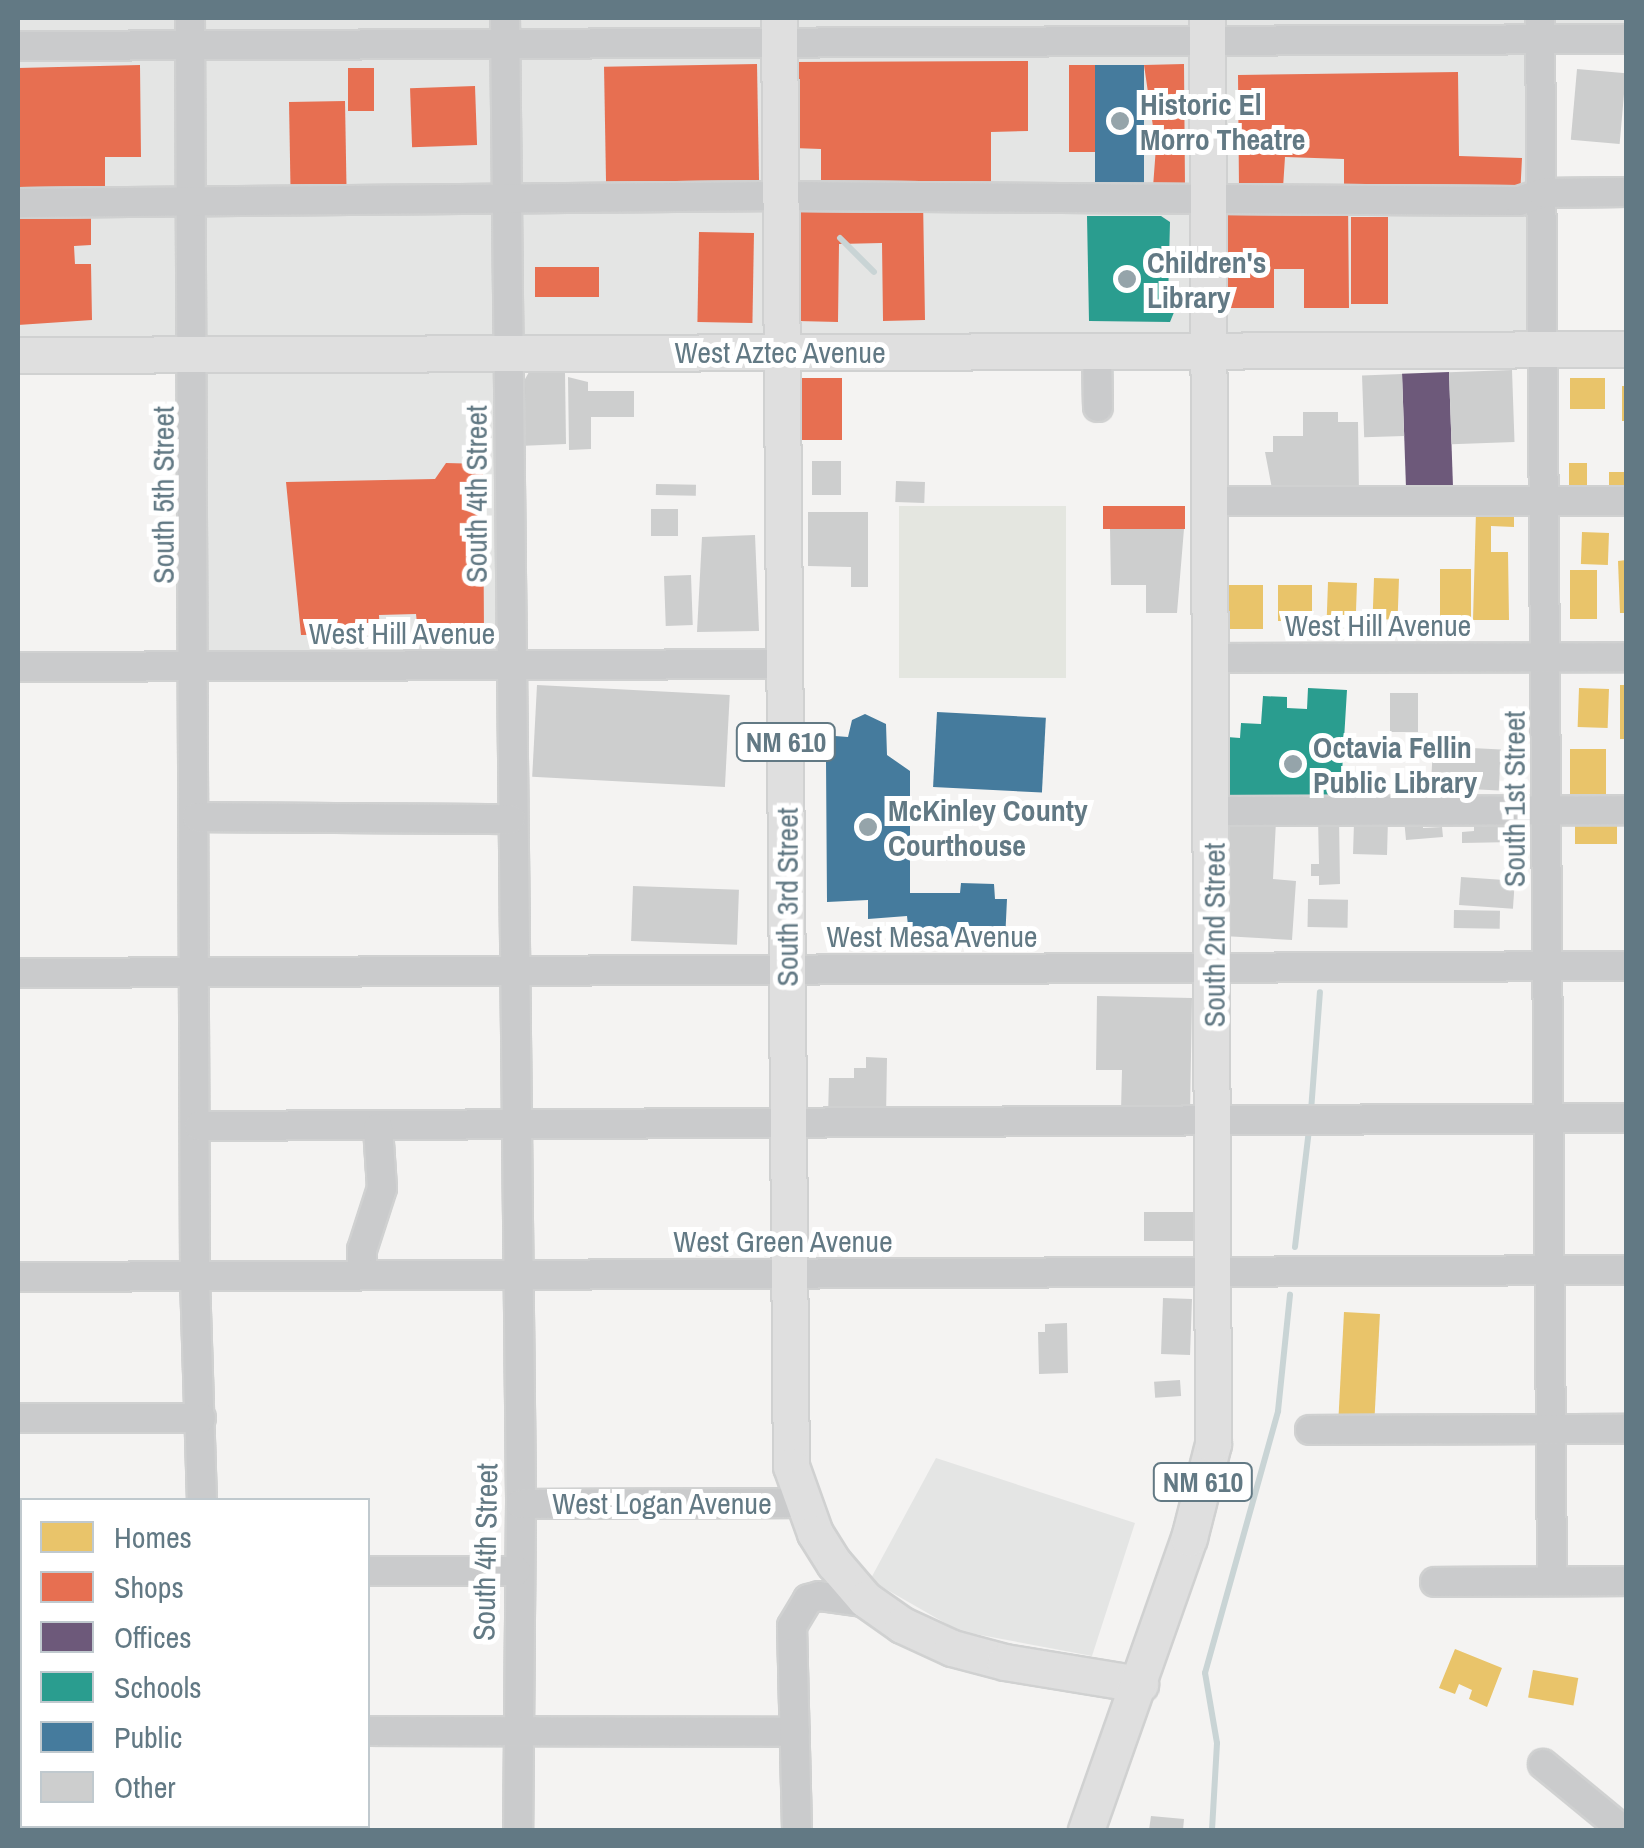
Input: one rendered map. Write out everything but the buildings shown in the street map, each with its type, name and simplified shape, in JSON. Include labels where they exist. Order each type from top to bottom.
[{"type":"main road","name":"South 2nd Street","points":[[1086,1830],[1140,1684],[1213,1444],[1216,1272],[1207,30]]},
{"type":"main road","name":"South 3rd Street","points":[[779,31],[792,1466],[809,1518]]},
{"type":"main road","name":"West Aztec Avenue","points":[[18,356],[1626,349]]},
{"type":"main road","name":"West Logan Avenue","points":[[809,1518],[870,1603],[952,1648],[1140,1684]]},
{"type":"street","points":[[18,46],[190,31],[1540,29],[1626,40]]},
{"type":"street","name":"South 1st Street","points":[[1540,29],[1552,1581]]},
{"type":"street","name":"South 5th Street","points":[[190,31],[198,972]]},
{"type":"street","name":"South 4th Street","points":[[505,31],[512,970]]},
{"type":"street","points":[[18,203],[193,198],[506,203],[783,196],[1519,201],[1542,193],[1626,192]]},
{"type":"street","points":[[1097,351],[1098,406]]},
{"type":"street","points":[[1210,501],[1626,501]]},
{"type":"street","name":"West Hill Avenue","points":[[1212,658],[1626,657]]},
{"type":"street","name":"West Hill Avenue","points":[[18,667],[786,664]]},
{"type":"street","points":[[1213,812],[1626,810]]},
{"type":"street","points":[[197,817],[511,819]]},
{"type":"street","name":"West Mesa Avenue","points":[[18,972],[1626,966]]},
{"type":"street","points":[[512,970],[514,1274]]},
{"type":"street","points":[[198,972],[200,1126],[195,1279],[202,1498]]},
{"type":"street","points":[[200,1126],[1626,1118]]},
{"type":"street","points":[[362,1276],[362,1250],[382,1188],[378,1128]]},
{"type":"street","name":"West Green Avenue","points":[[18,1278],[1626,1270]]},
{"type":"street","name":"South 4th Street","points":[[514,1274],[521,1504],[516,1571],[518,1830]]},
{"type":"street","points":[[18,1418],[201,1418]]},
{"type":"street","points":[[1310,1430],[1626,1428]]},
{"type":"street","name":"West Logan Avenue","points":[[521,1504],[809,1518]]},
{"type":"street","points":[[370,1572],[516,1571]]},
{"type":"street","points":[[1435,1582],[1626,1580]]},
{"type":"street","points":[[797,1830],[792,1626],[799,1609],[819,1596],[870,1603]]},
{"type":"street","points":[[370,1731],[795,1732]]},
{"type":"street","points":[[1543,1764],[1623,1830]]},
{"type":"shaded area","points":[[18,18],[1626,18],[1626,40],[1542,40],[1543,349],[508,353],[510,665],[196,666],[194,355],[18,355]]},
{"type":"shaded area","points":[[899,506],[1066,506],[1066,678],[899,678]]},
{"type":"shaded area","points":[[936,1458],[1135,1523],[1092,1656],[959,1631],[870,1580]]},
{"type":"waterway","points":[[840,238],[874,272]]},
{"type":"waterway","points":[[1311,1111],[1320,992]]},
{"type":"waterway","points":[[1295,1247],[1309,1130]]},
{"type":"waterway","points":[[1212,1830],[1217,1743],[1205,1673],[1278,1411],[1290,1295]]},
{"type":"place","name":"Historic El Morro Theatre","points":[[1120,121]]},
{"type":"place","name":"Children's Library","points":[[1127,279]]},
{"type":"place","name":"Octavia Fellin Public Library","points":[[1293,764]]},
{"type":"place","name":"McKinley County Courthouse","points":[[868,827]]}]
